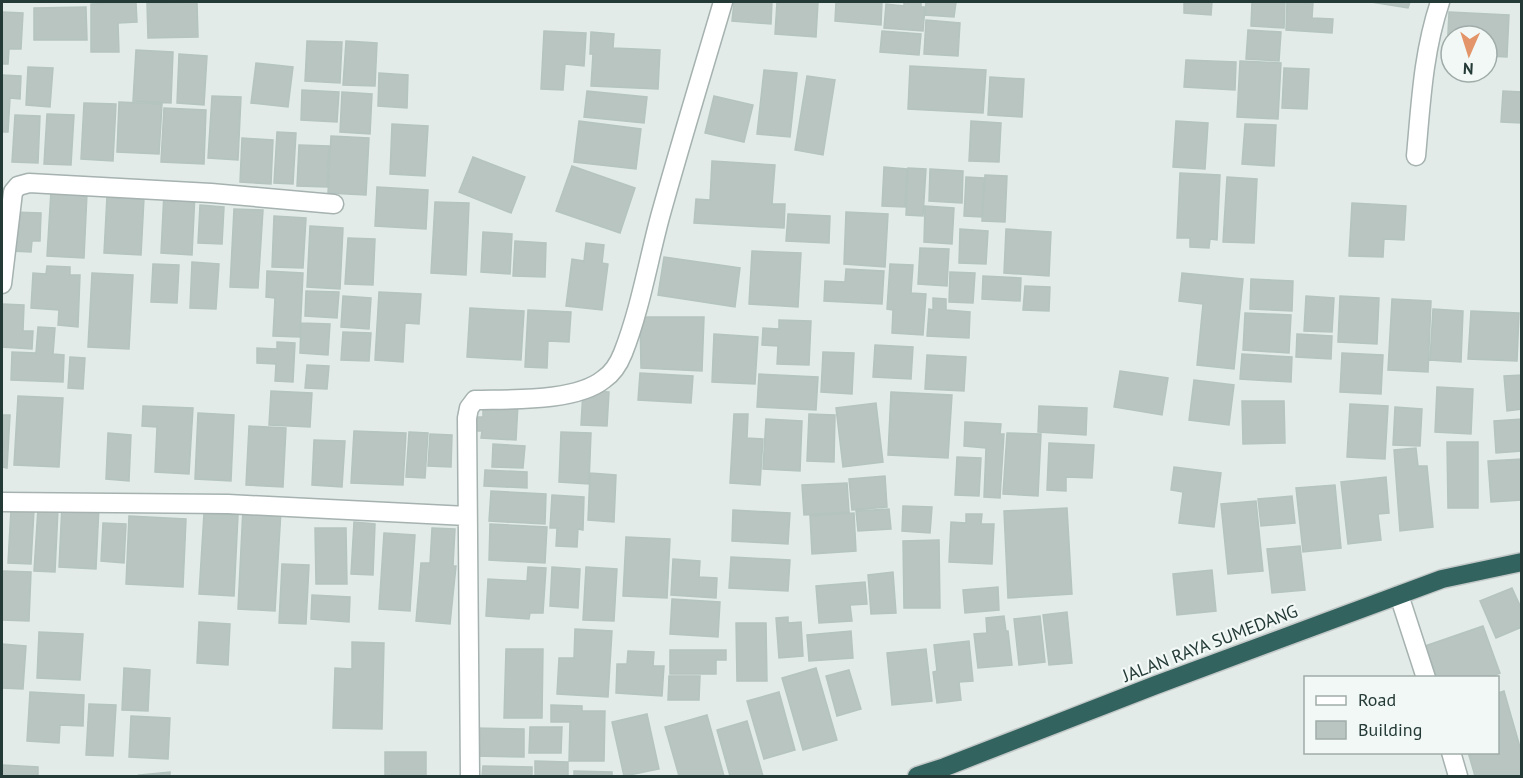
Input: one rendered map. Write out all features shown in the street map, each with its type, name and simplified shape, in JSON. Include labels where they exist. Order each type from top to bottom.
[{"type":"highway","name":"JALAN RAYA SUMEDANG","points":[[917,777],[1275,640],[1442,579],[1521,562]]},
{"type":"street","points":[[470,777],[467,516],[467,418],[469,408],[475,400],[545,398],[584,389],[601,382],[611,374],[622,356],[723,2]]},
{"type":"street","points":[[1416,156],[1425,57],[1430,31],[1440,2]]},
{"type":"street","points":[[2,284],[13,192],[18,186],[29,183],[211,193],[334,204]]},
{"type":"street","points":[[2,502],[228,504],[467,516]]},
{"type":"street","points":[[1400,595],[1425,676]]},
{"type":"street","points":[[1451,754],[1458,777]]},
{"type":"building","points":[[197,2],[198,37],[148,38],[147,3]]},
{"type":"building","points":[[734,2],[772,2],[771,24],[732,21]]},
{"type":"building","points":[[777,2],[818,2],[816,37],[775,34]]},
{"type":"building","points":[[836,2],[882,2],[881,25],[835,21]]},
{"type":"building","points":[[904,2],[921,2],[921,7],[925,7],[923,31],[884,28],[886,4],[904,6]]},
{"type":"building","points":[[926,2],[956,2],[954,17],[925,15]]},
{"type":"building","points":[[1184,2],[1212,2],[1211,15],[1184,13]]},
{"type":"building","points":[[1252,2],[1285,2],[1284,28],[1251,26]]},
{"type":"building","points":[[1287,2],[1313,2],[1312,18],[1333,19],[1332,33],[1286,30]]},
{"type":"building","points":[[1371,2],[1410,2],[1408,8]]},
{"type":"building","points":[[136,3],[137,22],[118,23],[119,52],[91,52],[91,4]]},
{"type":"building","points":[[86,7],[87,40],[34,40],[34,8]]},
{"type":"building","points":[[2,12],[23,13],[21,49],[9,49],[8,64],[2,64]]},
{"type":"building","points":[[1449,12],[1509,15],[1507,57],[1499,57],[1499,24],[1448,24]]},
{"type":"building","points":[[926,20],[960,23],[958,56],[924,54]]},
{"type":"building","points":[[1248,30],[1281,32],[1279,61],[1246,59]]},
{"type":"building","points":[[544,31],[586,33],[584,66],[565,64],[563,90],[541,89]]},
{"type":"building","points":[[882,31],[921,34],[919,55],[880,52]]},
{"type":"building","points":[[591,32],[614,34],[613,48],[660,50],[658,89],[591,86],[593,54],[590,54]]},
{"type":"building","points":[[307,41],[342,42],[340,83],[305,81]]},
{"type":"building","points":[[346,41],[377,43],[375,86],[343,85]]},
{"type":"building","points":[[136,50],[173,52],[171,103],[133,101]]},
{"type":"building","points":[[179,54],[207,56],[204,105],[177,103]]},
{"type":"building","points":[[1186,60],[1236,62],[1235,90],[1184,87]]},
{"type":"building","points":[[1240,61],[1281,63],[1278,119],[1237,117]]},
{"type":"building","points":[[256,63],[293,67],[288,107],[251,103]]},
{"type":"building","points":[[910,66],[986,70],[983,113],[908,109]]},
{"type":"building","points":[[28,67],[53,68],[50,107],[26,105]]},
{"type":"building","points":[[1284,68],[1309,69],[1307,109],[1282,108]]},
{"type":"building","points":[[764,70],[797,73],[790,137],[757,134]]},
{"type":"building","points":[[379,73],[408,75],[407,108],[378,106]]},
{"type":"building","points":[[2,75],[21,76],[20,99],[10,98],[8,132],[2,132]]},
{"type":"building","points":[[807,76],[835,80],[823,155],[795,150]]},
{"type":"building","points":[[990,77],[1024,79],[1022,117],[988,115]]},
{"type":"building","points":[[302,90],[339,92],[337,122],[301,120]]},
{"type":"building","points":[[587,91],[647,97],[644,123],[584,117]]},
{"type":"building","points":[[1503,91],[1522,92],[1522,123],[1501,122]]},
{"type":"building","points":[[342,92],[372,94],[370,134],[340,132]]},
{"type":"building","points":[[212,96],[241,97],[238,160],[208,158]]},
{"type":"building","points":[[714,96],[753,105],[744,142],[705,133]]},
{"type":"building","points":[[119,102],[162,104],[159,154],[117,152]]},
{"type":"building","points":[[84,103],[116,104],[113,161],[81,159]]},
{"type":"building","points":[[164,108],[206,110],[204,164],[161,162]]},
{"type":"building","points":[[47,114],[74,115],[71,165],[44,164]]},
{"type":"building","points":[[15,115],[40,116],[38,163],[12,162]]},
{"type":"building","points":[[579,121],[641,129],[636,169],[574,162]]},
{"type":"building","points":[[971,121],[1001,123],[999,162],[969,161]]},
{"type":"building","points":[[1176,121],[1208,123],[1205,169],[1173,167]]},
{"type":"building","points":[[392,124],[428,126],[425,176],[390,174]]},
{"type":"building","points":[[1245,124],[1276,125],[1274,166],[1242,164]]},
{"type":"building","points":[[277,132],[296,133],[293,184],[274,183]]},
{"type":"building","points":[[331,136],[369,138],[366,195],[328,193]]},
{"type":"building","points":[[242,138],[273,140],[271,184],[240,182]]},
{"type":"building","points":[[299,145],[329,146],[327,187],[297,186]]},
{"type":"building","points":[[473,157],[525,177],[511,213],[459,192]]},
{"type":"building","points":[[712,161],[775,165],[772,204],[785,204],[784,228],[694,223],[696,199],[710,200]]},
{"type":"building","points":[[572,166],[635,188],[620,233],[556,211]]},
{"type":"building","points":[[884,167],[907,169],[905,207],[882,206]]},
{"type":"building","points":[[908,168],[926,169],[923,216],[906,215]]},
{"type":"building","points":[[930,169],[963,171],[962,203],[929,201]]},
{"type":"building","points":[[1180,173],[1220,175],[1217,240],[1210,239],[1209,248],[1190,247],[1190,238],[1177,238]]},
{"type":"building","points":[[985,175],[1007,176],[1005,222],[982,221]]},
{"type":"building","points":[[966,177],[984,178],[982,217],[964,216]]},
{"type":"building","points":[[1227,177],[1257,179],[1254,243],[1223,242]]},
{"type":"building","points":[[377,187],[428,190],[426,229],[375,226]]},
{"type":"building","points":[[51,191],[87,193],[84,258],[47,256]]},
{"type":"building","points":[[164,192],[195,193],[192,255],[161,253]]},
{"type":"building","points":[[107,196],[144,198],[141,255],[104,253]]},
{"type":"building","points":[[435,202],[469,203],[466,275],[431,273]]},
{"type":"building","points":[[1352,203],[1406,206],[1404,240],[1384,239],[1383,257],[1349,256]]},
{"type":"building","points":[[200,205],[224,207],[222,244],[198,243]]},
{"type":"building","points":[[925,206],[954,208],[952,244],[924,242]]},
{"type":"building","points":[[234,209],[263,210],[258,288],[230,287]]},
{"type":"building","points":[[12,212],[41,213],[40,241],[32,241],[31,252],[10,251]]},
{"type":"building","points":[[846,212],[888,214],[885,267],[844,264]]},
{"type":"building","points":[[788,214],[830,216],[829,243],[786,241]]},
{"type":"building","points":[[274,216],[306,218],[303,268],[272,267]]},
{"type":"building","points":[[310,226],[343,228],[340,289],[307,287]]},
{"type":"building","points":[[960,229],[988,231],[986,264],[959,263]]},
{"type":"building","points":[[1006,229],[1051,232],[1049,276],[1004,273]]},
{"type":"building","points":[[483,232],[512,234],[510,274],[481,272]]},
{"type":"building","points":[[348,238],[375,239],[373,285],[345,284]]},
{"type":"building","points":[[515,241],[546,243],[545,277],[513,276]]},
{"type":"building","points":[[586,243],[604,245],[602,263],[608,264],[602,310],[566,306],[572,259],[584,261]]},
{"type":"building","points":[[920,248],[949,249],[947,286],[918,284]]},
{"type":"building","points":[[752,251],[801,253],[798,307],[749,304]]},
{"type":"building","points":[[664,257],[740,268],[735,307],[658,295]]},
{"type":"building","points":[[192,262],[219,264],[216,309],[190,308]]},
{"type":"building","points":[[153,264],[179,265],[177,303],[151,302]]},
{"type":"building","points":[[890,264],[913,265],[911,293],[926,294],[923,335],[892,333],[893,310],[887,309]]},
{"type":"building","points":[[47,266],[70,267],[70,275],[80,275],[78,327],[58,325],[59,310],[31,308],[33,273],[46,274]]},
{"type":"building","points":[[846,269],[884,271],[882,304],[824,301],[825,281],[845,282]]},
{"type":"building","points":[[267,271],[303,273],[300,337],[273,336],[275,298],[266,297]]},
{"type":"building","points":[[950,272],[975,273],[973,303],[949,302]]},
{"type":"building","points":[[92,273],[133,275],[129,349],[88,347]]},
{"type":"building","points":[[1182,273],[1243,279],[1234,369],[1197,365],[1203,304],[1179,301]]},
{"type":"building","points":[[983,276],[1021,278],[1020,301],[982,299]]},
{"type":"building","points":[[1251,279],[1293,281],[1292,311],[1250,309]]},
{"type":"building","points":[[1025,286],[1050,287],[1049,311],[1023,310]]},
{"type":"building","points":[[306,291],[339,292],[337,318],[305,316]]},
{"type":"building","points":[[379,292],[421,294],[419,324],[405,323],[403,362],[375,360]]},
{"type":"building","points":[[343,296],[371,298],[369,329],[341,327]]},
{"type":"building","points":[[1306,296],[1334,298],[1332,332],[1304,331]]},
{"type":"building","points":[[1340,296],[1379,298],[1377,344],[1338,342]]},
{"type":"building","points":[[933,298],[946,299],[946,310],[970,312],[969,338],[927,336],[929,309],[933,310]]},
{"type":"building","points":[[1392,299],[1431,301],[1428,372],[1388,370]]},
{"type":"building","points":[[2,304],[24,305],[23,331],[33,331],[32,349],[2,347]]},
{"type":"building","points":[[470,308],[524,311],[521,360],[467,357]]},
{"type":"building","points":[[1433,309],[1463,311],[1461,362],[1430,360]]},
{"type":"building","points":[[528,310],[571,312],[569,342],[548,341],[547,368],[525,367]]},
{"type":"building","points":[[1471,311],[1519,313],[1517,361],[1468,359]]},
{"type":"building","points":[[1245,313],[1291,315],[1289,353],[1243,350]]},
{"type":"building","points":[[640,317],[704,317],[702,371],[641,368]]},
{"type":"building","points":[[779,320],[811,321],[809,365],[777,364],[778,346],[762,345],[763,328],[779,329]]},
{"type":"building","points":[[301,323],[330,324],[328,355],[300,353]]},
{"type":"building","points":[[38,327],[55,328],[53,354],[64,355],[63,382],[11,380],[12,352],[36,353]]},
{"type":"building","points":[[343,332],[371,333],[369,361],[341,360]]},
{"type":"building","points":[[714,334],[758,337],[755,384],[712,382]]},
{"type":"building","points":[[1297,334],[1332,336],[1331,359],[1296,357]]},
{"type":"building","points":[[277,342],[295,343],[293,382],[275,381],[276,364],[257,363],[257,348],[277,349]]},
{"type":"building","points":[[875,345],[913,347],[911,379],[873,377]]},
{"type":"building","points":[[823,352],[854,353],[852,394],[821,392]]},
{"type":"building","points":[[1342,353],[1383,355],[1381,394],[1340,392]]},
{"type":"building","points":[[1242,354],[1292,357],[1291,382],[1240,379]]},
{"type":"building","points":[[927,355],[966,357],[964,391],[925,389]]},
{"type":"building","points":[[70,357],[85,358],[83,389],[68,388]]},
{"type":"building","points":[[307,365],[329,366],[327,389],[305,388]]},
{"type":"building","points":[[1120,371],[1168,378],[1162,415],[1114,407]]},
{"type":"building","points":[[640,373],[693,376],[691,403],[638,400]]},
{"type":"building","points":[[759,374],[818,377],[816,410],[757,407]]},
{"type":"building","points":[[1522,375],[1522,409],[1507,411],[1504,376]]},
{"type":"building","points":[[1194,380],[1234,385],[1229,425],[1189,420]]},
{"type":"building","points":[[1437,387],[1473,389],[1471,434],[1435,432]]},
{"type":"building","points":[[271,391],[312,393],[310,427],[269,425]]},
{"type":"building","points":[[583,391],[609,392],[607,426],[581,425]]},
{"type":"building","points":[[891,392],[952,395],[948,458],[888,455]]},
{"type":"building","points":[[18,396],[63,398],[59,467],[14,465]]},
{"type":"building","points":[[1242,401],[1284,401],[1285,443],[1243,444]]},
{"type":"building","points":[[483,402],[518,404],[516,440],[481,438],[482,431],[471,431],[472,417],[483,417]]},
{"type":"building","points":[[876,403],[883,462],[843,467],[836,408]]},
{"type":"building","points":[[1350,404],[1388,406],[1385,459],[1347,457]]},
{"type":"building","points":[[143,406],[193,408],[189,474],[155,472],[157,427],[142,426]]},
{"type":"building","points":[[1039,406],[1087,408],[1086,435],[1038,432]]},
{"type":"building","points":[[1395,407],[1422,409],[1420,446],[1393,445]]},
{"type":"building","points":[[198,413],[234,415],[231,481],[195,479]]},
{"type":"building","points":[[734,414],[748,414],[747,438],[763,439],[760,485],[730,483]]},
{"type":"building","points":[[809,414],[835,415],[834,462],[807,461]]},
{"type":"building","points":[[2,415],[10,415],[7,468],[2,467]]},
{"type":"building","points":[[766,419],[802,421],[800,471],[763,469]]},
{"type":"building","points":[[1522,419],[1522,451],[1496,453],[1494,421]]},
{"type":"building","points":[[965,422],[1001,424],[1000,434],[1004,434],[1000,498],[984,497],[986,448],[964,446]]},
{"type":"building","points":[[249,426],[286,428],[283,487],[246,485]]},
{"type":"building","points":[[354,431],[406,433],[403,485],[351,483]]},
{"type":"building","points":[[409,432],[428,433],[425,478],[406,477]]},
{"type":"building","points":[[561,432],[591,433],[589,484],[559,482]]},
{"type":"building","points":[[108,433],[131,435],[129,481],[106,479]]},
{"type":"building","points":[[1007,433],[1041,434],[1038,496],[1003,494]]},
{"type":"building","points":[[430,434],[452,435],[451,467],[428,466]]},
{"type":"building","points":[[314,440],[345,441],[342,487],[312,485]]},
{"type":"building","points":[[1447,442],[1478,442],[1478,508],[1448,508]]},
{"type":"building","points":[[1049,443],[1094,445],[1092,478],[1066,477],[1066,491],[1047,490]]},
{"type":"building","points":[[493,444],[525,446],[523,468],[492,467]]},
{"type":"building","points":[[1416,448],[1418,466],[1427,466],[1433,527],[1400,531],[1394,450]]},
{"type":"building","points":[[957,457],[981,458],[979,496],[955,495]]},
{"type":"building","points":[[1522,459],[1522,500],[1491,502],[1488,461]]},
{"type":"building","points":[[1174,467],[1221,473],[1214,527],[1179,523],[1183,492],[1171,490]]},
{"type":"building","points":[[485,470],[527,472],[527,488],[484,486]]},
{"type":"building","points":[[590,473],[616,475],[614,522],[588,520]]},
{"type":"building","points":[[885,476],[887,507],[852,510],[849,479]]},
{"type":"building","points":[[1386,477],[1389,513],[1378,514],[1381,540],[1348,544],[1341,482]]},
{"type":"building","points":[[847,483],[849,512],[804,515],[802,485]]},
{"type":"building","points":[[1335,485],[1341,548],[1303,552],[1296,488]]},
{"type":"building","points":[[491,491],[546,494],[545,524],[489,521]]},
{"type":"building","points":[[552,495],[584,497],[583,530],[578,529],[577,547],[556,546],[557,528],[550,528]]},
{"type":"building","points":[[1292,496],[1295,523],[1261,526],[1258,499]]},
{"type":"building","points":[[1256,501],[1263,571],[1228,574],[1221,504]]},
{"type":"building","points":[[62,504],[99,506],[96,569],[59,567]]},
{"type":"building","points":[[903,506],[932,507],[930,533],[902,531]]},
{"type":"building","points":[[38,508],[58,509],[55,572],[34,571]]},
{"type":"building","points":[[243,508],[281,510],[275,611],[238,609]]},
{"type":"building","points":[[1067,508],[1072,594],[1008,598],[1004,511]]},
{"type":"building","points":[[11,509],[34,510],[31,564],[8,563]]},
{"type":"building","points":[[889,509],[891,529],[858,531],[856,511]]},
{"type":"building","points":[[733,510],[790,513],[788,544],[732,541]]},
{"type":"building","points":[[204,513],[238,515],[234,596],[199,594]]},
{"type":"building","points":[[854,513],[856,551],[812,554],[810,516]]},
{"type":"building","points":[[966,514],[982,514],[981,524],[994,524],[992,564],[949,562],[951,522],[966,523]]},
{"type":"building","points":[[129,516],[186,519],[183,587],[126,584]]},
{"type":"building","points":[[354,522],[375,524],[373,575],[351,574]]},
{"type":"building","points":[[103,523],[126,524],[124,563],[101,561]]},
{"type":"building","points":[[490,524],[547,527],[545,563],[489,560]]},
{"type":"building","points":[[315,528],[346,528],[347,584],[316,584]]},
{"type":"building","points":[[432,528],[455,529],[453,566],[456,566],[450,624],[416,621],[421,563],[430,563]]},
{"type":"building","points":[[384,533],[415,535],[410,611],[379,609]]},
{"type":"building","points":[[626,537],[670,539],[667,598],[623,596]]},
{"type":"building","points":[[939,540],[940,608],[904,608],[903,541]]},
{"type":"building","points":[[1300,546],[1305,590],[1272,593],[1267,549]]},
{"type":"building","points":[[731,557],[790,560],[788,591],[729,588]]},
{"type":"building","points":[[673,559],[700,561],[699,577],[717,578],[716,598],[671,595]]},
{"type":"building","points":[[282,564],[309,565],[306,624],[279,623]]},
{"type":"building","points":[[528,567],[546,568],[543,613],[530,613],[529,619],[486,616],[488,579],[527,581]]},
{"type":"building","points":[[552,567],[580,569],[578,608],[550,606]]},
{"type":"building","points":[[586,567],[617,569],[614,621],[583,620]]},
{"type":"building","points":[[1212,570],[1216,611],[1177,615],[1173,574]]},
{"type":"building","points":[[2,571],[31,572],[29,621],[2,620]]},
{"type":"building","points":[[893,572],[896,613],[871,614],[868,575]]},
{"type":"building","points":[[865,582],[867,604],[850,605],[852,621],[819,623],[816,586]]},
{"type":"building","points":[[998,587],[999,610],[965,613],[963,590]]},
{"type":"building","points":[[1512,588],[1522,610],[1522,627],[1496,638],[1480,601]]},
{"type":"building","points":[[312,595],[350,597],[349,622],[311,619]]},
{"type":"building","points":[[672,599],[720,602],[718,637],[670,634]]},
{"type":"building","points":[[1067,612],[1072,663],[1049,665],[1043,615]]},
{"type":"building","points":[[1004,616],[1012,665],[978,668],[974,634],[987,633],[986,618]]},
{"type":"building","points":[[1040,616],[1045,662],[1019,665],[1014,619]]},
{"type":"building","points":[[788,617],[788,623],[801,622],[803,656],[779,658],[776,618]]},
{"type":"building","points":[[199,622],[230,624],[228,665],[197,663]]},
{"type":"building","points":[[736,623],[766,623],[767,681],[737,681]]},
{"type":"building","points":[[1483,626],[1500,673],[1493,676],[1436,676],[1425,646]]},
{"type":"building","points":[[575,629],[612,631],[608,697],[557,694],[559,658],[574,658]]},
{"type":"building","points":[[851,631],[853,658],[809,661],[807,635]]},
{"type":"building","points":[[39,632],[83,634],[80,680],[37,678]]},
{"type":"building","points":[[969,641],[973,681],[959,682],[961,700],[937,703],[933,672],[937,671],[934,645]]},
{"type":"building","points":[[352,642],[384,643],[382,729],[333,728],[335,668],[352,669]]},
{"type":"building","points":[[2,644],[26,646],[23,689],[2,688]]},
{"type":"building","points":[[506,649],[543,649],[542,718],[504,718]]},
{"type":"building","points":[[926,649],[932,701],[892,705],[887,653]]},
{"type":"building","points":[[670,650],[726,650],[726,660],[716,660],[716,674],[670,674]]},
{"type":"building","points":[[628,651],[654,652],[653,666],[664,666],[662,696],[616,693],[617,664],[627,664]]},
{"type":"building","points":[[124,668],[150,670],[148,711],[122,710]]},
{"type":"building","points":[[816,668],[837,740],[803,750],[782,678]]},
{"type":"building","points":[[849,670],[861,709],[837,716],[826,676]]},
{"type":"building","points":[[669,676],[700,676],[699,700],[668,700]]},
{"type":"building","points":[[1504,691],[1522,754],[1522,776],[1475,776],[1469,754],[1499,754],[1499,693]]},
{"type":"building","points":[[30,692],[84,695],[83,726],[60,725],[59,743],[27,741]]},
{"type":"building","points":[[779,692],[795,750],[764,759],[747,701]]},
{"type":"building","points":[[89,704],[116,705],[113,756],[86,755]]},
{"type":"building","points":[[551,705],[582,706],[582,711],[605,711],[604,761],[569,761],[570,722],[551,722]]},
{"type":"building","points":[[647,714],[659,769],[624,776],[612,722]]},
{"type":"building","points":[[707,715],[724,776],[679,776],[665,727]]},
{"type":"building","points":[[131,716],[170,718],[168,759],[129,757]]},
{"type":"building","points":[[747,721],[763,776],[730,776],[717,730]]},
{"type":"building","points":[[530,727],[562,727],[561,753],[529,753]]},
{"type":"building","points":[[475,728],[524,729],[524,757],[474,756]]},
{"type":"building","points":[[385,752],[426,752],[426,776],[385,776]]},
{"type":"building","points":[[535,761],[568,762],[568,776],[535,776]]},
{"type":"building","points":[[2,765],[38,767],[38,776],[2,776]]},
{"type":"building","points":[[483,766],[532,767],[532,776],[482,776]]},
{"type":"building","points":[[574,771],[612,772],[612,776],[574,776]]},
{"type":"building","points":[[170,772],[170,776],[139,775]]}]
